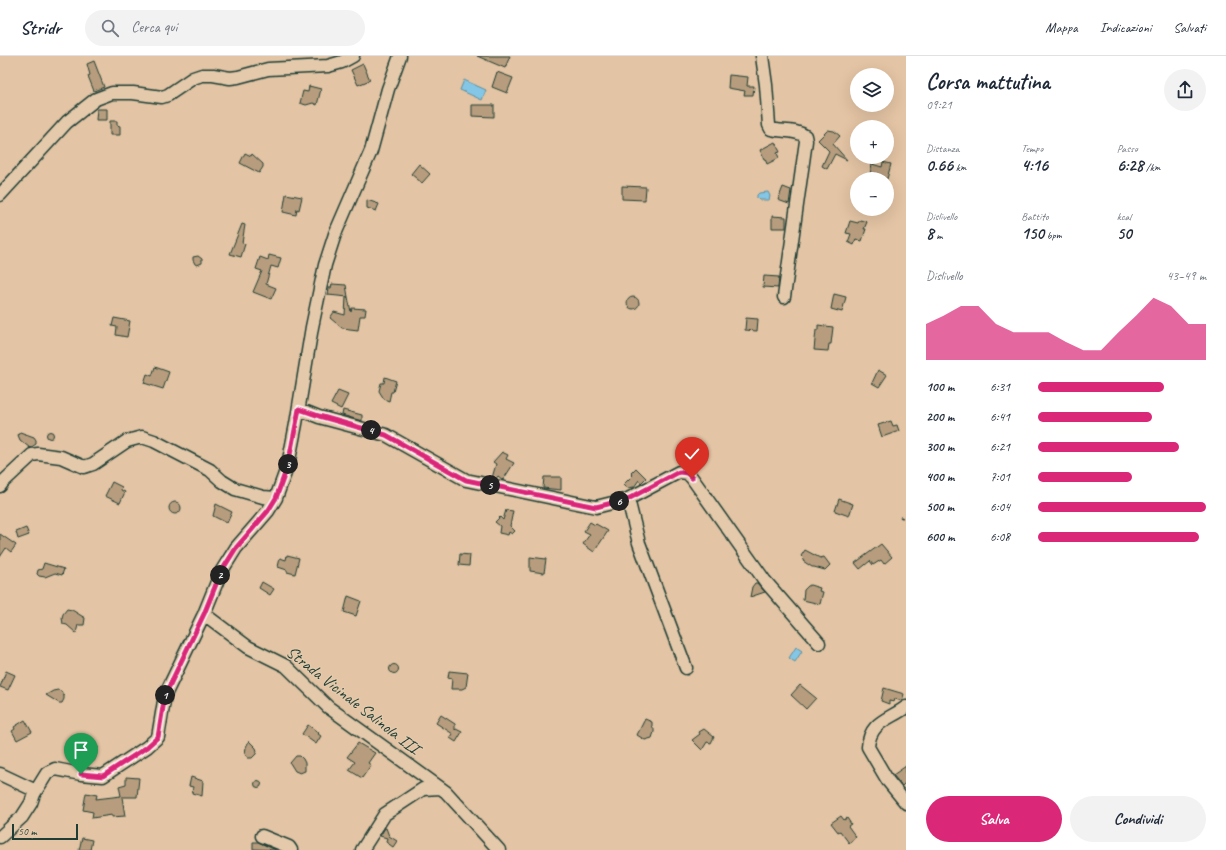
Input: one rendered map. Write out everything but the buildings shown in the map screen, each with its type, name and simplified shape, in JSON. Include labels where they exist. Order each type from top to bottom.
[{"type":"street","points":[[0,195],[67,122],[96,99],[112,93],[133,93],[162,97],[168,95],[193,78],[202,75],[230,78],[268,69],[328,66],[342,62],[353,56]]},
{"type":"street","points":[[0,837],[22,817],[47,773],[55,769],[103,776],[147,747],[158,737],[165,695],[204,614],[221,572],[236,548],[268,511],[276,498],[288,465],[299,409],[312,327],[325,264],[335,234],[371,151],[388,89],[400,56]]},
{"type":"street","points":[[762,56],[769,125],[771,128],[777,130],[800,133],[804,136],[806,141],[784,297]]},
{"type":"street","points":[[299,409],[386,435],[466,480],[596,507],[628,499],[679,472],[687,473],[765,580],[819,643]]},
{"type":"street","points":[[0,486],[32,455],[38,454],[61,457],[84,467],[93,464],[127,441],[142,436],[210,470],[234,489],[263,497],[276,498]]},
{"type":"street","points":[[628,499],[639,543],[686,668]]},
{"type":"street","name":"Strada Vicinale Salinola III","points":[[204,614],[248,647],[286,666],[328,707],[446,792],[499,850]]},
{"type":"street","points":[[906,707],[882,722],[872,731],[868,747],[888,781],[906,803]]},
{"type":"street","points":[[0,774],[36,791]]},
{"type":"street","points":[[362,850],[386,814],[423,789],[440,788]]},
{"type":"street","points":[[262,836],[288,847],[291,850]]},
{"type":"path","points":[[900,518],[906,519]]},
{"type":"water","points":[[464,80],[486,90],[482,100],[460,90]]},
{"type":"water","points":[[768,192],[770,196],[769,200],[759,200],[757,198],[759,193]]},
{"type":"water","points":[[796,647],[802,651],[795,662],[789,658]]},
{"type":"route","points":[[81,774],[103,776],[147,747],[158,737],[165,695],[204,614],[221,572],[236,548],[268,511],[276,498],[292,450],[299,409],[386,435],[466,480],[596,507],[628,499],[679,472],[687,473],[692,478]]}]
